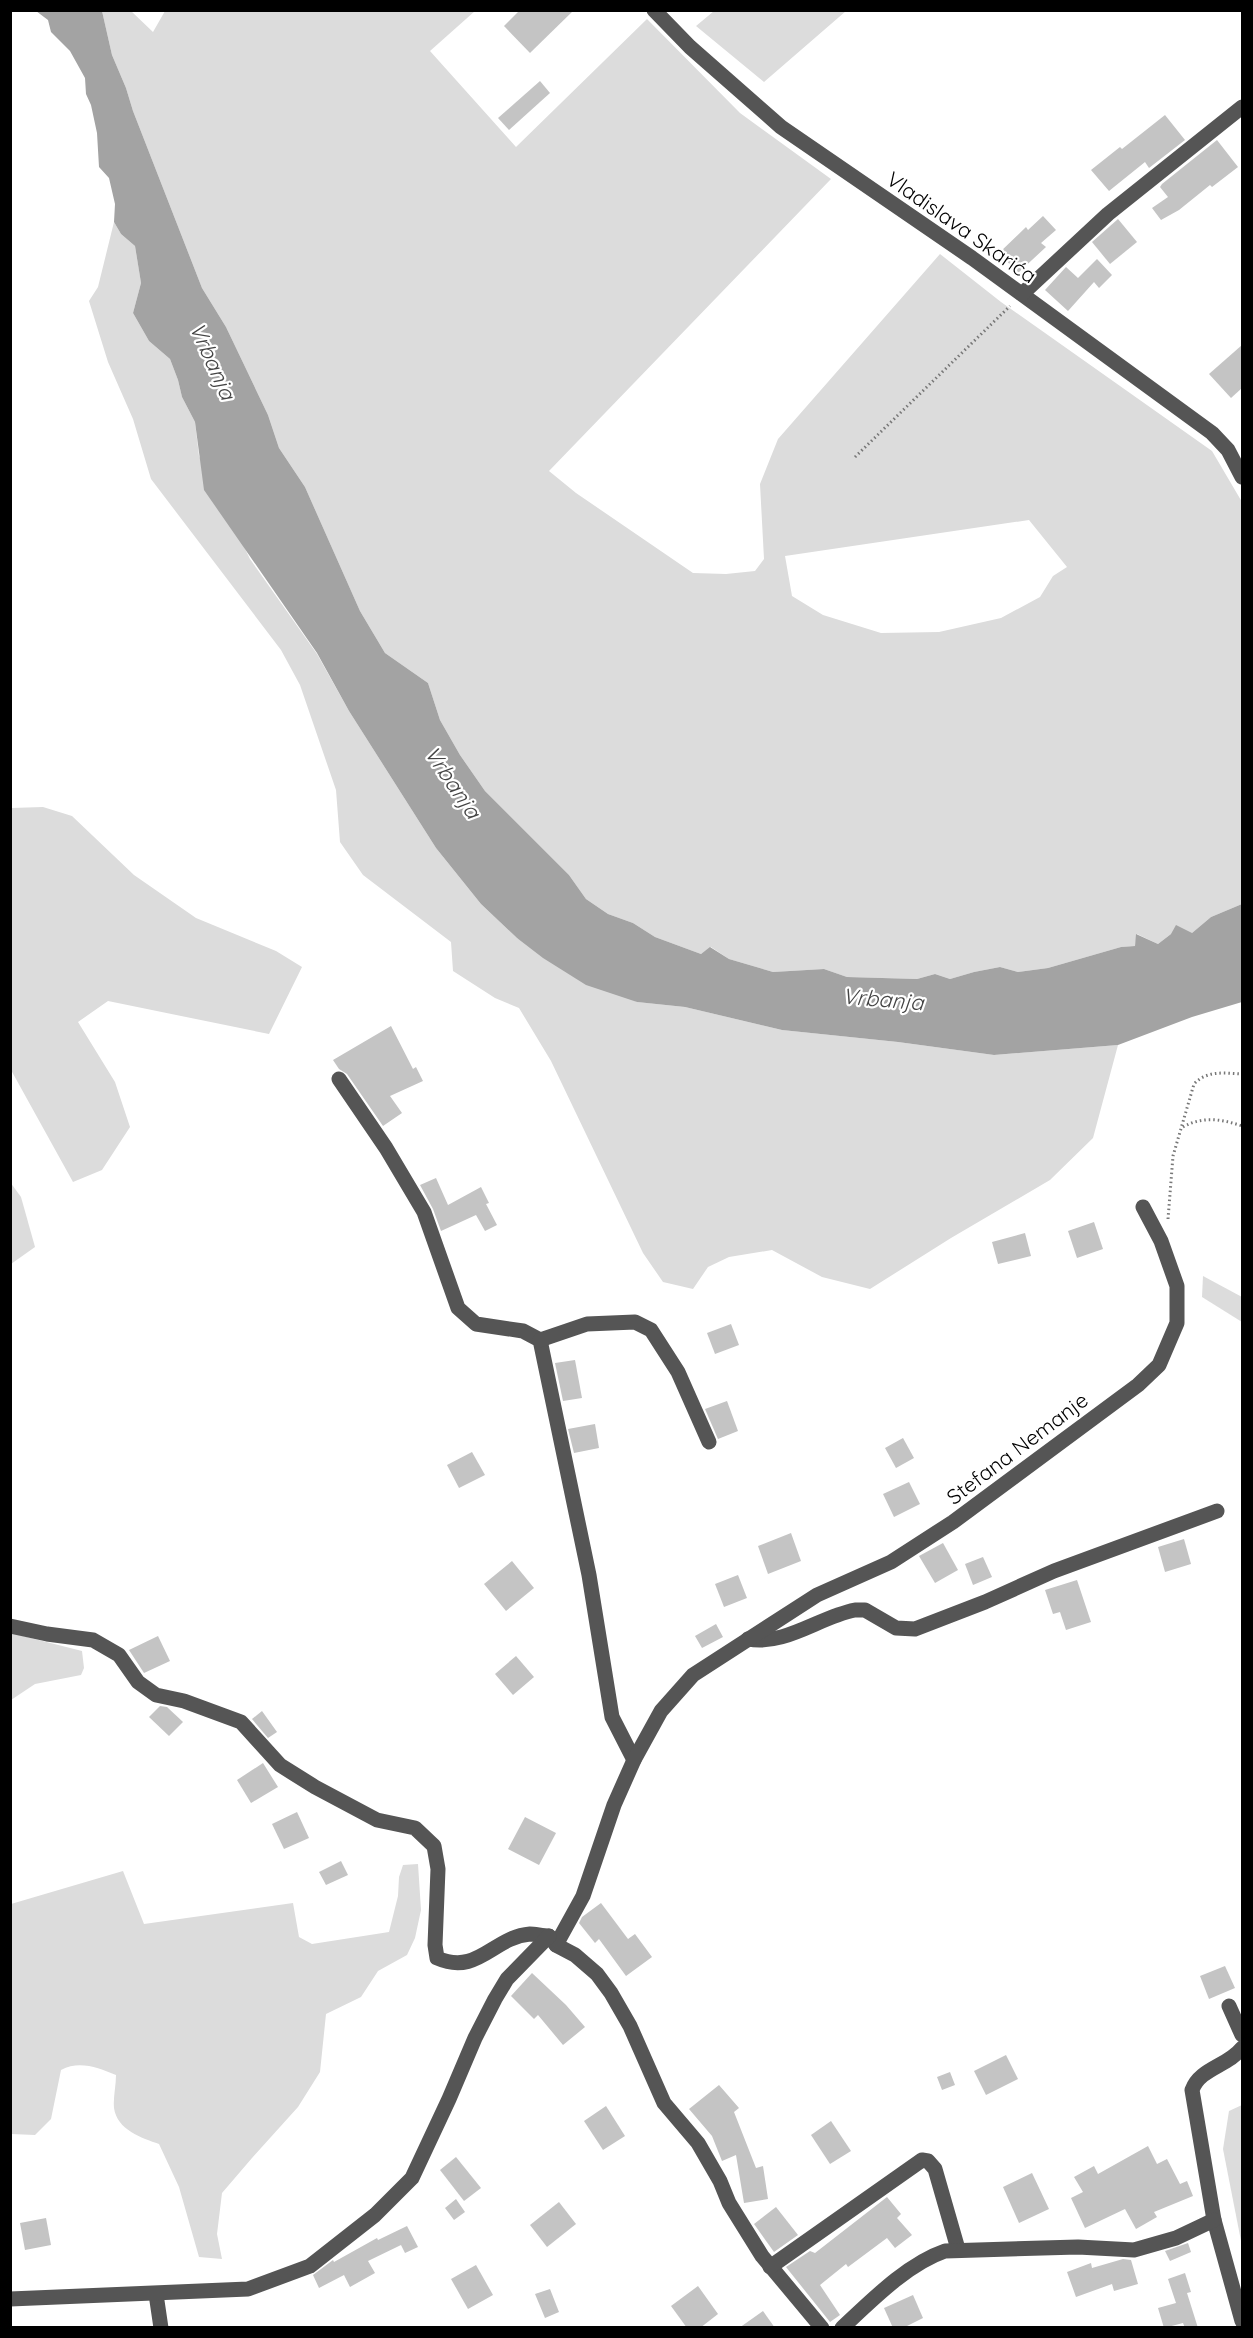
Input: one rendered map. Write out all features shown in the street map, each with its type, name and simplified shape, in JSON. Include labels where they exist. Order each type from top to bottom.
[{"type":"street","name":"Vladislava Skarića","points":[[654,10],[690,47],[781,127],[972,258],[1212,433],[1228,450],[1242,477]]},
{"type":"street","points":[[1022,294],[1108,214],[1242,107]]},
{"type":"street","points":[[339,1079],[386,1148],[424,1212],[458,1308],[476,1324],[523,1331],[540,1340],[587,1324],[635,1322],[651,1330],[678,1372],[709,1442]]},
{"type":"street","name":"Stefana Nemanje","points":[[10,2299],[248,2289],[310,2266],[375,2215],[412,2178],[475,2038],[507,1979],[552,1941],[584,1896],[614,1805],[634,1760],[661,1711],[693,1675],[817,1595],[891,1562],[953,1521],[1138,1385],[1160,1365],[1177,1323],[1177,1286],[1162,1244],[1143,1207]]},
{"type":"street","points":[[540,1340],[589,1575],[612,1717],[634,1760]]},
{"type":"street","points":[[748,1639],[759,1641],[773,1639],[855,1610],[865,1610],[896,1628],[915,1629],[985,1602],[1054,1571],[1217,1511]]},
{"type":"street","points":[[10,1626],[93,1640],[119,1656],[138,1682],[156,1695],[184,1701],[241,1722],[280,1765],[315,1787],[354,1810],[377,1820],[414,1828],[434,1846],[438,1869],[435,1945],[437,1958],[447,1962],[466,1964],[500,1945],[529,1934],[552,1941],[575,1955],[590,1968],[610,1993],[630,2026],[664,2103],[698,2143],[720,2181],[729,2202],[770,2267],[814,2315],[822,2328]]},
{"type":"street","points":[[1229,2006],[1242,2035]]},
{"type":"street","points":[[1242,2048],[1235,2058],[1203,2074],[1192,2090],[1214,2220],[1242,2321]]},
{"type":"street","points":[[770,2267],[922,2160],[928,2161],[934,2169],[958,2249]]},
{"type":"street","points":[[842,2328],[879,2295],[926,2259],[945,2251],[1078,2247],[1134,2250],[1176,2238],[1214,2220]]},
{"type":"street","points":[[156,2294],[161,2328]]},
{"type":"path","points":[[855,457],[1022,294]]},
{"type":"path","points":[[1162,1244],[1169,1214],[1173,1156],[1194,1084],[1200,1077],[1216,1073],[1242,1074]]},
{"type":"path","points":[[1181,1128],[1192,1122],[1215,1119],[1242,1126]]},
{"type":"shaded area","points":[[102,11],[131,11],[153,32],[165,11],[475,11],[430,51],[516,147],[647,19],[740,113],[831,179],[549,471],[576,493],[693,573],[726,574],[755,571],[764,559],[760,484],[778,439],[940,254],[1001,302],[1212,451],[1242,502],[1242,904],[1211,917],[1192,933],[1171,934],[1158,944],[1137,934],[1135,946],[1121,947],[1048,968],[1018,972],[1000,967],[950,979],[935,974],[917,979],[847,977],[824,969],[773,972],[729,959],[711,947],[701,954],[655,937],[633,923],[608,914],[586,899],[569,875],[485,791],[460,755],[440,720],[428,683],[385,653],[360,611],[305,487],[279,448],[268,415],[226,327],[202,288],[112,55]],"holes":[[[1029,520],[1067,567],[1053,576],[1040,597],[1001,618],[939,632],[881,633],[823,615],[792,596],[785,556]]]},
{"type":"shaded area","points":[[714,11],[846,11],[764,82],[696,26]]},
{"type":"shaded area","points":[[114,222],[121,234],[135,246],[141,283],[133,313],[149,341],[170,359],[182,397],[195,422],[199,456],[250,559],[317,654],[349,711],[436,848],[481,904],[517,938],[637,1002],[685,1007],[782,1030],[994,1055],[1118,1045],[1093,1138],[1050,1180],[870,1289],[822,1277],[772,1250],[729,1257],[708,1267],[693,1289],[663,1282],[643,1253],[551,1061],[519,1008],[495,998],[453,971],[451,942],[363,875],[340,842],[336,790],[300,685],[281,650],[151,479],[133,419],[108,362],[89,301],[98,287]]},
{"type":"shaded area","points":[[43,807],[72,816],[134,875],[196,918],[276,951],[302,967],[269,1034],[108,1001],[78,1022],[115,1082],[130,1127],[102,1170],[73,1182],[11,1070],[11,808]]},
{"type":"shaded area","points":[[10,1182],[21,1197],[35,1247],[11,1264]]},
{"type":"shaded area","points":[[1203,1276],[1242,1297],[1242,1322],[1202,1297]]},
{"type":"shaded area","points":[[11,1633],[82,1651],[84,1668],[81,1675],[35,1684],[11,1700]]},
{"type":"shaded area","points":[[418,1864],[421,1910],[415,1938],[407,1955],[378,1971],[361,1997],[326,2014],[320,2072],[298,2107],[222,2193],[217,2234],[222,2259],[199,2257],[179,2187],[159,2144],[131,2132],[116,2116],[114,2104],[116,2075],[82,2065],[61,2070],[51,2119],[35,2135],[11,2134],[11,1904],[123,1871],[144,1924],[293,1903],[299,1937],[312,1944],[389,1932],[403,1865]]},
{"type":"shaded area","points":[[1242,2105],[1242,2246],[1223,2149],[1229,2111]]},
{"type":"water","name":"Vrbanja","points":[[36,11],[102,11],[112,55],[202,288],[226,327],[268,415],[279,448],[305,487],[360,611],[385,653],[428,683],[440,720],[460,755],[485,791],[569,875],[586,899],[608,914],[633,923],[655,937],[701,954],[710,947],[729,959],[773,972],[824,969],[847,977],[917,979],[935,974],[950,979],[1000,967],[1018,972],[1048,968],[1121,947],[1135,946],[1136,934],[1158,944],[1171,934],[1176,925],[1192,933],[1211,917],[1242,904],[1242,1002],[1192,1017],[1118,1045],[994,1055],[782,1030],[685,1007],[637,1002],[586,985],[543,958],[517,938],[481,904],[436,848],[349,711],[317,653],[204,490],[195,422],[182,397],[170,359],[149,341],[133,313],[141,283],[135,246],[121,234],[114,222],[115,204],[109,178],[99,167],[97,133],[91,105],[86,94],[85,78],[70,51],[51,32],[48,20]]},
{"type":"building","points":[[520,10],[574,10],[530,53],[504,26]]},
{"type":"building","points":[[540,81],[550,93],[509,130],[498,118]]},
{"type":"building","points":[[1165,115],[1185,140],[1149,168],[1145,162],[1109,191],[1091,170]]},
{"type":"building","points":[[1217,140],[1238,167],[1212,187],[1210,185],[1179,210],[1161,220],[1152,208],[1168,197],[1160,187],[1162,184]]},
{"type":"building","points":[[1043,216],[1056,230],[1041,243],[1046,247],[1018,273],[999,253],[1026,227],[1028,230]]},
{"type":"building","points":[[1118,219],[1137,242],[1110,264],[1092,242]]},
{"type":"building","points":[[1097,259],[1112,275],[1099,288],[1094,282],[1068,311],[1045,290],[1066,267],[1078,278]]},
{"type":"building","points":[[1242,345],[1242,388],[1231,398],[1209,374]]},
{"type":"building","points":[[391,1026],[413,1069],[416,1067],[423,1081],[390,1096],[402,1113],[383,1126],[347,1074],[339,1069],[333,1060]]},
{"type":"building","points":[[436,1178],[448,1205],[481,1187],[489,1203],[486,1204],[497,1225],[485,1231],[476,1215],[441,1231],[433,1209],[420,1185]]},
{"type":"building","points":[[1094,1222],[1103,1249],[1077,1258],[1068,1231]]},
{"type":"building","points":[[1025,1233],[1031,1256],[998,1264],[992,1242]]},
{"type":"building","points":[[731,1324],[739,1345],[715,1354],[707,1333]]},
{"type":"building","points":[[575,1360],[582,1398],[563,1401],[555,1363]]},
{"type":"building","points":[[727,1401],[738,1431],[718,1439],[705,1409]]},
{"type":"building","points":[[595,1424],[599,1448],[574,1453],[568,1429]]},
{"type":"building","points":[[903,1438],[914,1458],[896,1468],[885,1448]]},
{"type":"building","points":[[472,1452],[485,1475],[459,1488],[447,1465]]},
{"type":"building","points":[[909,1482],[920,1504],[894,1517],[883,1494]]},
{"type":"building","points":[[791,1533],[801,1561],[768,1574],[758,1546]]},
{"type":"building","points":[[1184,1539],[1191,1564],[1165,1572],[1158,1547]]},
{"type":"building","points":[[943,1543],[958,1570],[935,1583],[919,1556]]},
{"type":"building","points":[[983,1557],[992,1577],[973,1585],[965,1564]]},
{"type":"building","points":[[512,1561],[534,1588],[506,1611],[484,1584]]},
{"type":"building","points":[[738,1575],[747,1598],[724,1607],[715,1584]]},
{"type":"building","points":[[1077,1580],[1091,1622],[1066,1630],[1060,1612],[1053,1614],[1045,1590]]},
{"type":"building","points":[[716,1624],[723,1637],[702,1648],[695,1636]]},
{"type":"building","points":[[158,1636],[170,1661],[144,1673],[129,1650]]},
{"type":"building","points":[[516,1656],[534,1677],[513,1695],[495,1674]]},
{"type":"building","points":[[160,1706],[167,1707],[183,1722],[169,1736],[149,1717]]},
{"type":"building","points":[[262,1711],[277,1732],[268,1738],[252,1719]]},
{"type":"building","points":[[263,1763],[278,1787],[251,1803],[237,1780]]},
{"type":"building","points":[[297,1812],[309,1838],[284,1849],[272,1824]]},
{"type":"building","points":[[525,1817],[556,1833],[539,1865],[508,1849]]},
{"type":"building","points":[[341,1861],[348,1875],[326,1885],[319,1872]]},
{"type":"building","points":[[601,1903],[628,1939],[635,1934],[652,1957],[626,1976],[599,1939],[595,1943],[579,1923],[582,1917]]},
{"type":"building","points":[[1225,1966],[1235,1988],[1209,1999],[1200,1976]]},
{"type":"building","points":[[532,1973],[566,2005],[585,2027],[563,2045],[538,2015],[534,2019],[511,1996]]},
{"type":"building","points":[[1006,2055],[1018,2079],[986,2095],[974,2071]]},
{"type":"building","points":[[950,2072],[955,2085],[942,2090],[937,2077]]},
{"type":"building","points":[[719,2085],[739,2108],[734,2112],[756,2168],[763,2166],[768,2199],[744,2203],[736,2155],[722,2161],[712,2136],[689,2109]]},
{"type":"building","points":[[606,2106],[625,2136],[603,2150],[584,2121]]},
{"type":"building","points":[[831,2121],[851,2151],[830,2164],[811,2135]]},
{"type":"building","points":[[1148,2146],[1157,2164],[1167,2159],[1180,2184],[1187,2181],[1193,2196],[1154,2212],[1157,2217],[1136,2229],[1125,2209],[1085,2228],[1071,2198],[1083,2192],[1074,2177],[1094,2166],[1098,2174]]},
{"type":"building","points":[[456,2157],[481,2188],[464,2201],[440,2170]]},
{"type":"building","points":[[1032,2173],[1049,2209],[1019,2223],[1003,2187]]},
{"type":"building","points":[[887,2197],[901,2214],[897,2218],[912,2235],[895,2248],[887,2238],[848,2267],[846,2264],[820,2285],[840,2315],[830,2322],[786,2267],[810,2251],[815,2253]]},
{"type":"building","points":[[456,2199],[465,2212],[454,2220],[445,2208]]},
{"type":"building","points":[[559,2202],[576,2224],[547,2247],[530,2225]]},
{"type":"building","points":[[776,2207],[798,2235],[774,2252],[754,2224]]},
{"type":"building","points":[[46,2218],[51,2245],[25,2250],[20,2223]]},
{"type":"building","points":[[407,2226],[418,2247],[405,2253],[401,2245],[368,2261],[375,2273],[350,2287],[344,2275],[319,2288],[313,2275],[333,2260],[334,2262],[377,2238],[378,2240]]},
{"type":"building","points":[[1188,2243],[1191,2252],[1170,2261],[1165,2251]]},
{"type":"building","points":[[1123,2259],[1131,2260],[1138,2284],[1114,2291],[1112,2284],[1076,2297],[1067,2272],[1091,2263],[1092,2268]]},
{"type":"building","points":[[476,2265],[493,2295],[468,2309],[451,2279]]},
{"type":"building","points":[[1185,2273],[1191,2292],[1187,2293],[1198,2328],[1185,2328],[1183,2323],[1164,2328],[1158,2308],[1176,2303],[1168,2279]]},
{"type":"building","points":[[698,2286],[718,2314],[700,2328],[687,2328],[671,2306]]},
{"type":"building","points":[[550,2289],[559,2312],[545,2318],[535,2294]]},
{"type":"building","points":[[913,2295],[923,2318],[903,2328],[893,2328],[884,2308]]},
{"type":"building","points":[[763,2311],[775,2328],[739,2328]]}]
